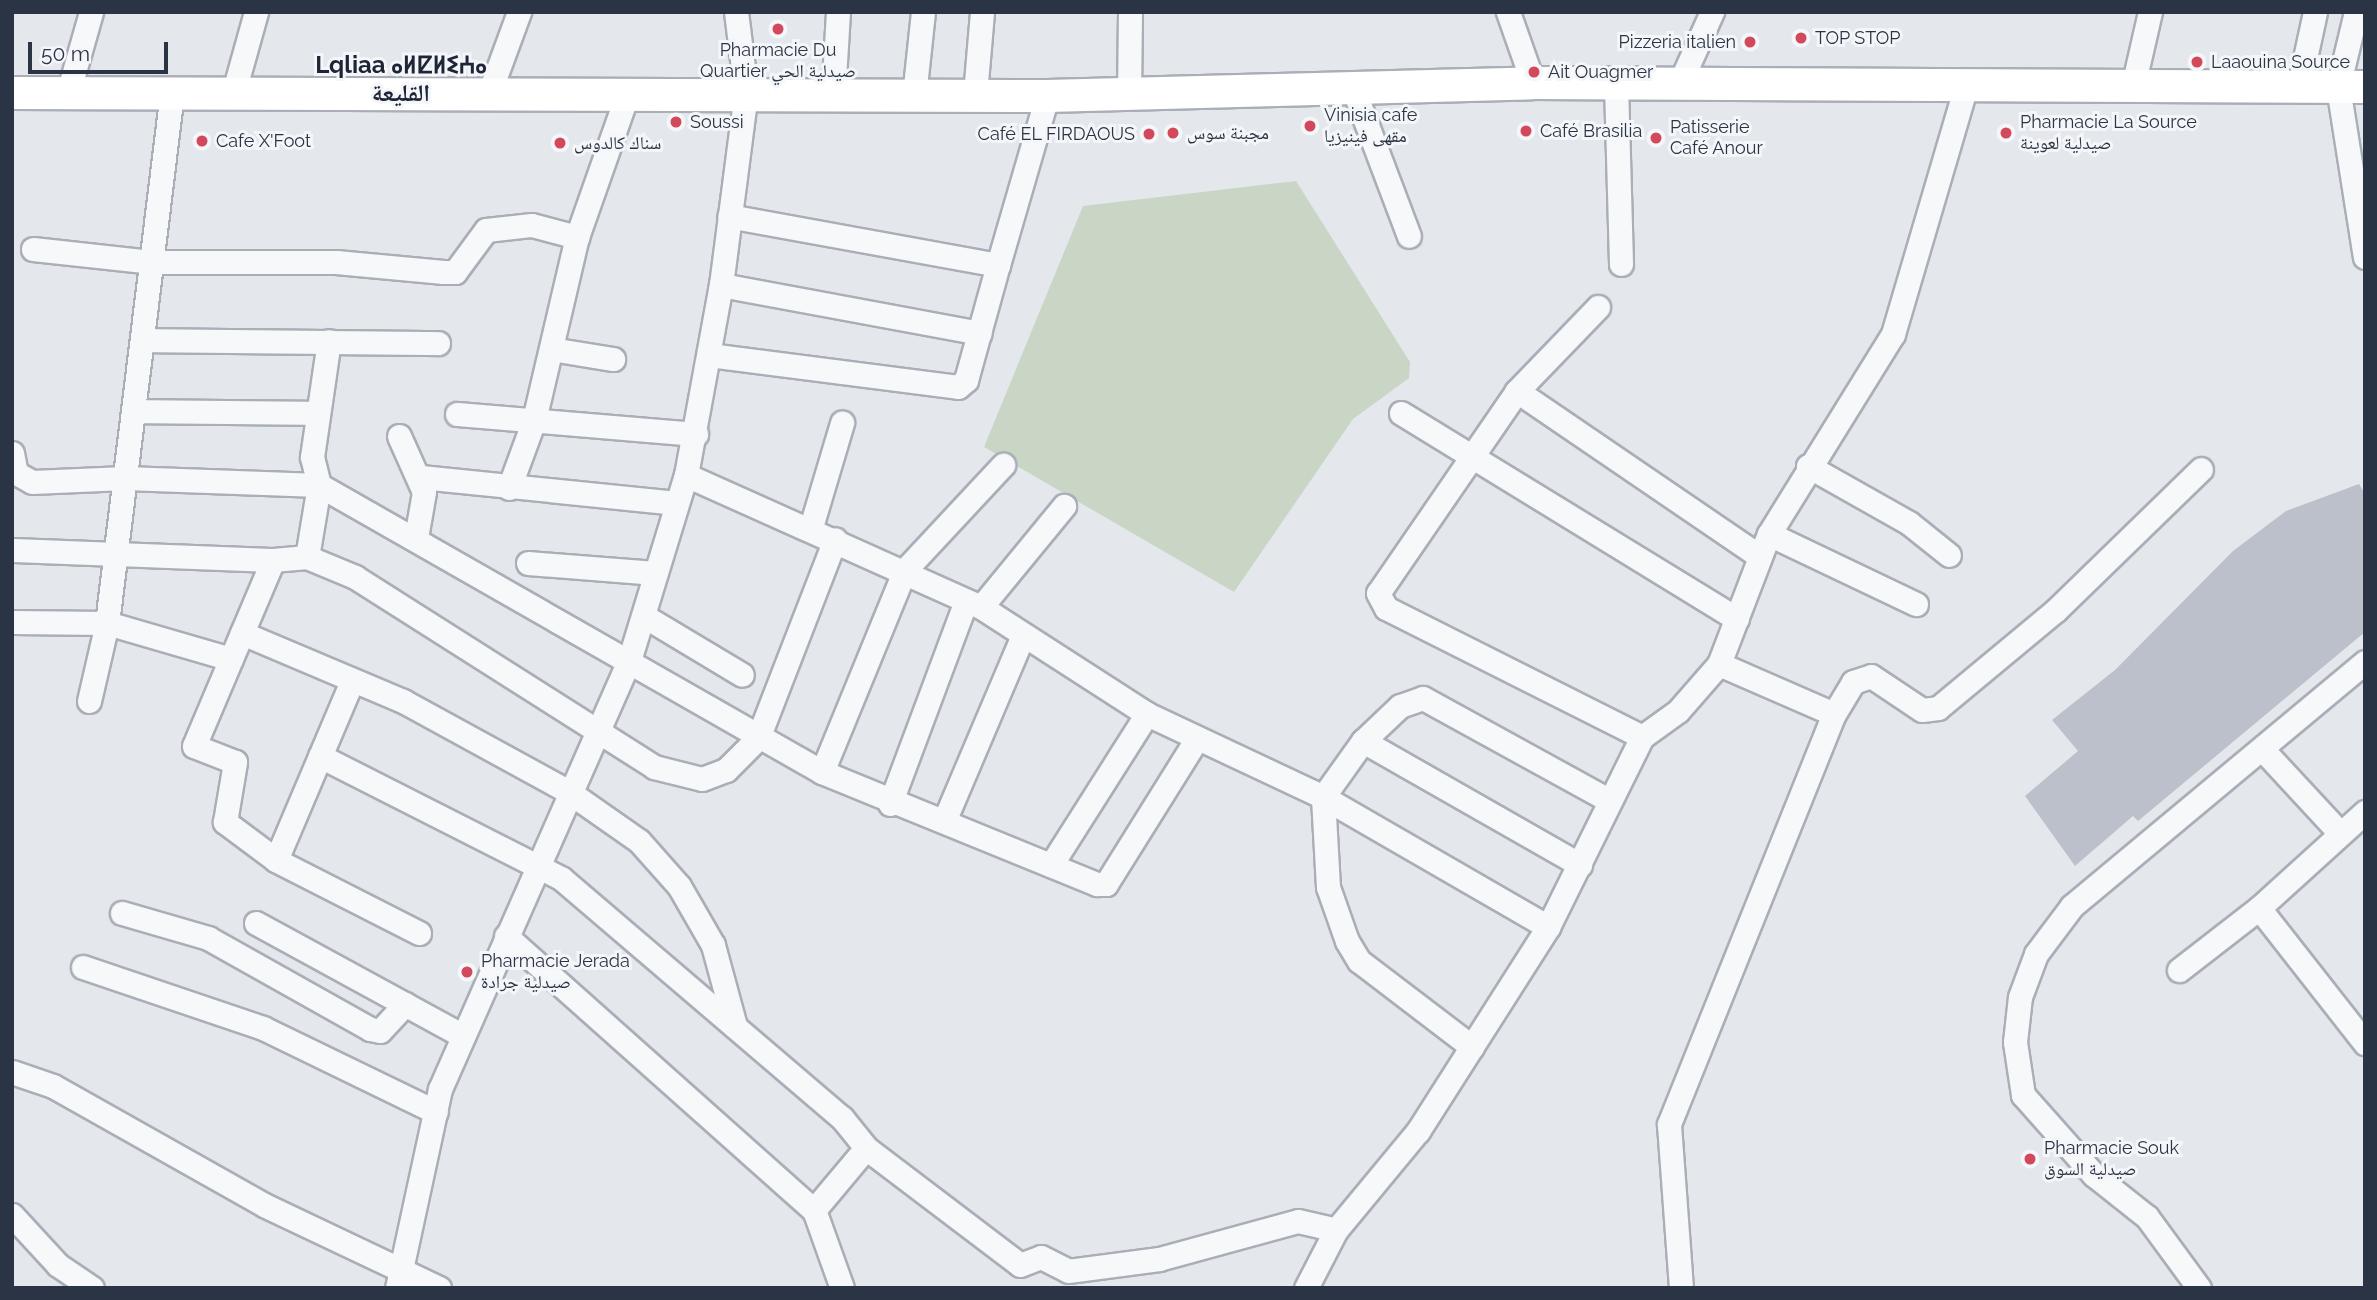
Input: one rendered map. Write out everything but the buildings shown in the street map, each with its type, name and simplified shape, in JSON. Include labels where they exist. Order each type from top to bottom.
[{"type":"main road","points":[[12,93],[490,91],[1047,96],[1533,83],[2351,87]]},
{"type":"street","points":[[68,93],[91,12]]},
{"type":"street","points":[[234,91],[256,12]]},
{"type":"street","points":[[490,91],[519,12]]},
{"type":"street","points":[[400,1278],[436,1111],[460,1034],[629,661],[685,475],[696,433],[721,285],[746,92],[736,12]]},
{"type":"street","points":[[834,96],[838,12]]},
{"type":"street","points":[[914,96],[923,12]]},
{"type":"street","points":[[975,94],[982,12]]},
{"type":"street","points":[[1129,95],[1130,12]]},
{"type":"street","points":[[1679,85],[1712,12]]},
{"type":"street","points":[[2133,86],[2150,12]]},
{"type":"street","points":[[2299,86],[2315,12]]},
{"type":"street","points":[[2356,12],[2351,87],[2365,257]]},
{"type":"street","points":[[1512,14],[1533,83]]},
{"type":"street","points":[[1616,84],[1621,264]]},
{"type":"street","points":[[1306,1288],[1336,1230],[1385,1177],[1548,927],[1580,865],[1606,799],[1643,737],[1678,711],[1719,664],[1769,534],[1808,466],[1893,334],[1966,86]]},
{"type":"street","points":[[1353,88],[1409,236]]},
{"type":"street","points":[[89,701],[107,623],[172,92]]},
{"type":"street","points":[[509,488],[534,420],[577,237],[628,92]]},
{"type":"street","points":[[709,355],[946,389],[966,380],[1047,96]]},
{"type":"street","points":[[729,216],[998,265]]},
{"type":"street","points":[[33,249],[153,262],[336,262],[372,270],[455,272],[486,230],[532,225],[577,237]]},
{"type":"street","points":[[721,285],[980,334]]},
{"type":"street","points":[[1598,307],[1517,391],[1468,455],[1379,585],[1380,600],[1643,737]]},
{"type":"street","points":[[143,340],[438,343]]},
{"type":"street","points":[[307,557],[319,485],[312,457],[329,341]]},
{"type":"street","points":[[551,349],[613,359]]},
{"type":"street","points":[[1517,391],[1759,556]]},
{"type":"street","points":[[135,411],[318,413]]},
{"type":"street","points":[[1401,412],[1737,619]]},
{"type":"street","points":[[457,414],[696,433]]},
{"type":"street","points":[[811,527],[842,423]]},
{"type":"street","points":[[399,436],[421,477],[416,538]]},
{"type":"street","points":[[12,453],[16,473],[32,482],[125,478],[319,485],[416,538],[758,738],[822,772],[890,804],[945,819],[1051,865],[1106,884],[1196,740]]},
{"type":"street","points":[[822,772],[905,570],[1003,465]]},
{"type":"street","points":[[1808,466],[1909,523],[1949,555]]},
{"type":"street","points":[[1681,1288],[1669,1124],[1834,714],[1862,676],[1882,680],[1922,710],[1938,708],[2056,610],[2201,469]]},
{"type":"street","points":[[685,475],[811,527],[974,604],[1022,638],[1147,714],[1196,740],[1323,797],[1548,927]]},
{"type":"street","points":[[421,477],[677,503]]},
{"type":"street","points":[[890,804],[974,604],[1064,506]]},
{"type":"street","points":[[1769,534],[1916,604]]},
{"type":"street","points":[[12,550],[116,550],[236,563],[307,557],[355,577],[654,767],[702,779],[726,770],[758,738],[835,539]]},
{"type":"street","points":[[273,560],[194,746],[235,762],[225,822],[276,860],[419,933]]},
{"type":"street","points":[[528,563],[656,573]]},
{"type":"street","points":[[644,616],[742,675]]},
{"type":"street","points":[[12,622],[107,623],[231,659]]},
{"type":"street","points":[[242,633],[403,701],[569,792],[639,841],[679,886],[713,945],[735,1026]]},
{"type":"street","points":[[945,819],[1022,638]]},
{"type":"street","points":[[2199,1288],[2147,1217],[2094,1175],[2023,1095],[2015,1042],[2019,1008],[2036,954],[2072,906],[2263,750],[2365,662]]},
{"type":"street","points":[[1719,664],[1834,714]]},
{"type":"street","points":[[276,860],[352,681]]},
{"type":"street","points":[[1472,1047],[1359,961],[1347,941],[1328,887],[1323,797],[1363,741],[1400,705],[1423,698],[1606,799]]},
{"type":"street","points":[[1051,865],[1147,714]]},
{"type":"street","points":[[1363,741],[1580,865]]},
{"type":"street","points":[[2263,750],[2339,832]]},
{"type":"street","points":[[320,756],[562,879],[842,1118],[866,1149],[1020,1265],[1041,1257],[1068,1271],[1159,1259],[1298,1222],[1336,1230]]},
{"type":"street","points":[[2179,970],[2259,908],[2339,832],[2365,812]]},
{"type":"street","points":[[2259,908],[2365,1043]]},
{"type":"street","points":[[122,913],[208,938],[370,1029],[380,1031],[405,1004]]},
{"type":"street","points":[[256,923],[460,1034]]},
{"type":"street","points":[[506,936],[814,1210],[842,1288]]},
{"type":"street","points":[[83,967],[263,1028],[436,1111]]},
{"type":"street","points":[[12,1072],[53,1086],[400,1278],[439,1288]]},
{"type":"street","points":[[814,1210],[866,1149]]},
{"type":"street","points":[[12,1215],[58,1265],[92,1288]]},
{"type":"green space","points":[[1296,181],[1410,362],[1409,378],[1353,419],[1234,592],[984,447],[1083,206]]},
{"type":"place","name":"Pharmacie Du Quartier صيدلية الحي","points":[[778,29]]},
{"type":"place","name":"TOP STOP","points":[[1801,38]]},
{"type":"place","name":"Pizzeria italien","points":[[1750,42]]},
{"type":"place","name":"Laaouina Source","points":[[2197,62]]},
{"type":"place","name":"Ait Ouagmer","points":[[1534,72]]},
{"type":"place","name":"Soussi","points":[[676,122]]},
{"type":"place","name":"Vinisia cafe مقهى فينيزيا","points":[[1310,126]]},
{"type":"place","name":"Café Brasilia","points":[[1526,131]]},
{"type":"place","name":"مجبنة سوس","points":[[1173,133]]},
{"type":"place","name":"Pharmacie La Source صيدلية لعوينة","points":[[2006,133]]},
{"type":"place","name":"Café EL FIRDAOUS","points":[[1149,134]]},
{"type":"place","name":"Patisserie Café Anour","points":[[1656,138]]},
{"type":"place","name":"Cafe X'Foot","points":[[202,141]]},
{"type":"place","name":"سناك كالدوس","points":[[560,143]]},
{"type":"place","name":"Pharmacie Jerada صيدلية جرادة","points":[[467,972]]},
{"type":"place","name":"Pharmacie Souk صيدلية السوق","points":[[2030,1159]]},
{"type":"district","name":"Lqliaa ⴰⵍⵇⵍⵉⵄⴰ القليعة","points":[[401,79]]}]
